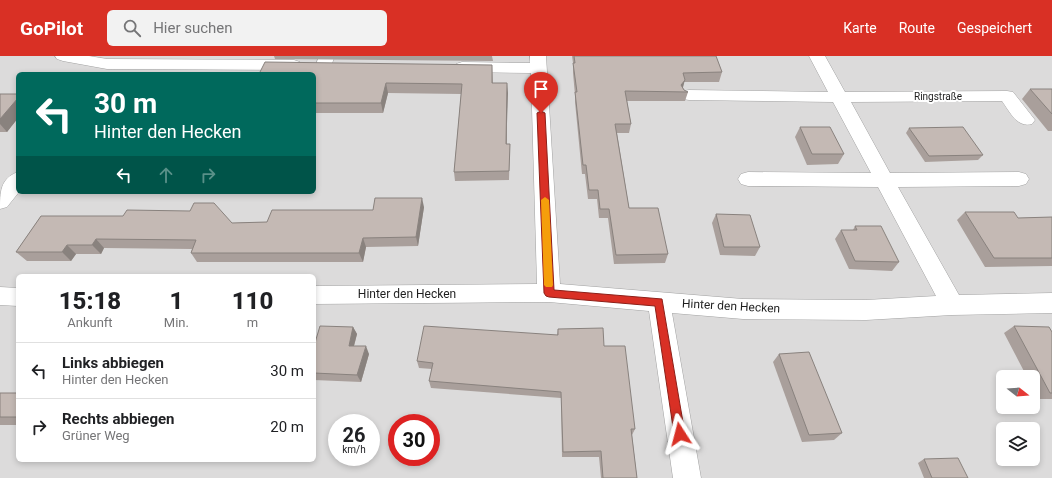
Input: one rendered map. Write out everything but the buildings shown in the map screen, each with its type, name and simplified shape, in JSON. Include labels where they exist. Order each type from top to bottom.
[{"type":"street","points":[[63,56],[106,65],[330,62]]},
{"type":"street","points":[[817,56],[952,305]]},
{"type":"street","points":[[443,67],[539,62],[549,293]]},
{"type":"street","name":"Ringstraße","points":[[688,95],[839,97],[1007,96],[1026,120]]},
{"type":"street","points":[[748,179],[1019,179]]},
{"type":"street","points":[[0,202],[16,182]]},
{"type":"street","name":"Hinter den Hecken","points":[[316,295],[549,293],[743,309],[866,310],[952,305],[1052,303]]},
{"type":"street","points":[[0,296],[16,297]]},
{"type":"street","points":[[659,302],[687,478]]},
{"type":"shaded area","points":[[0,56],[1052,56],[1052,478],[0,478]]},
{"type":"slow traffic","points":[[545,200],[549,285]]},
{"type":"route","points":[[541,113],[549,293],[659,302],[680,434]]}]
